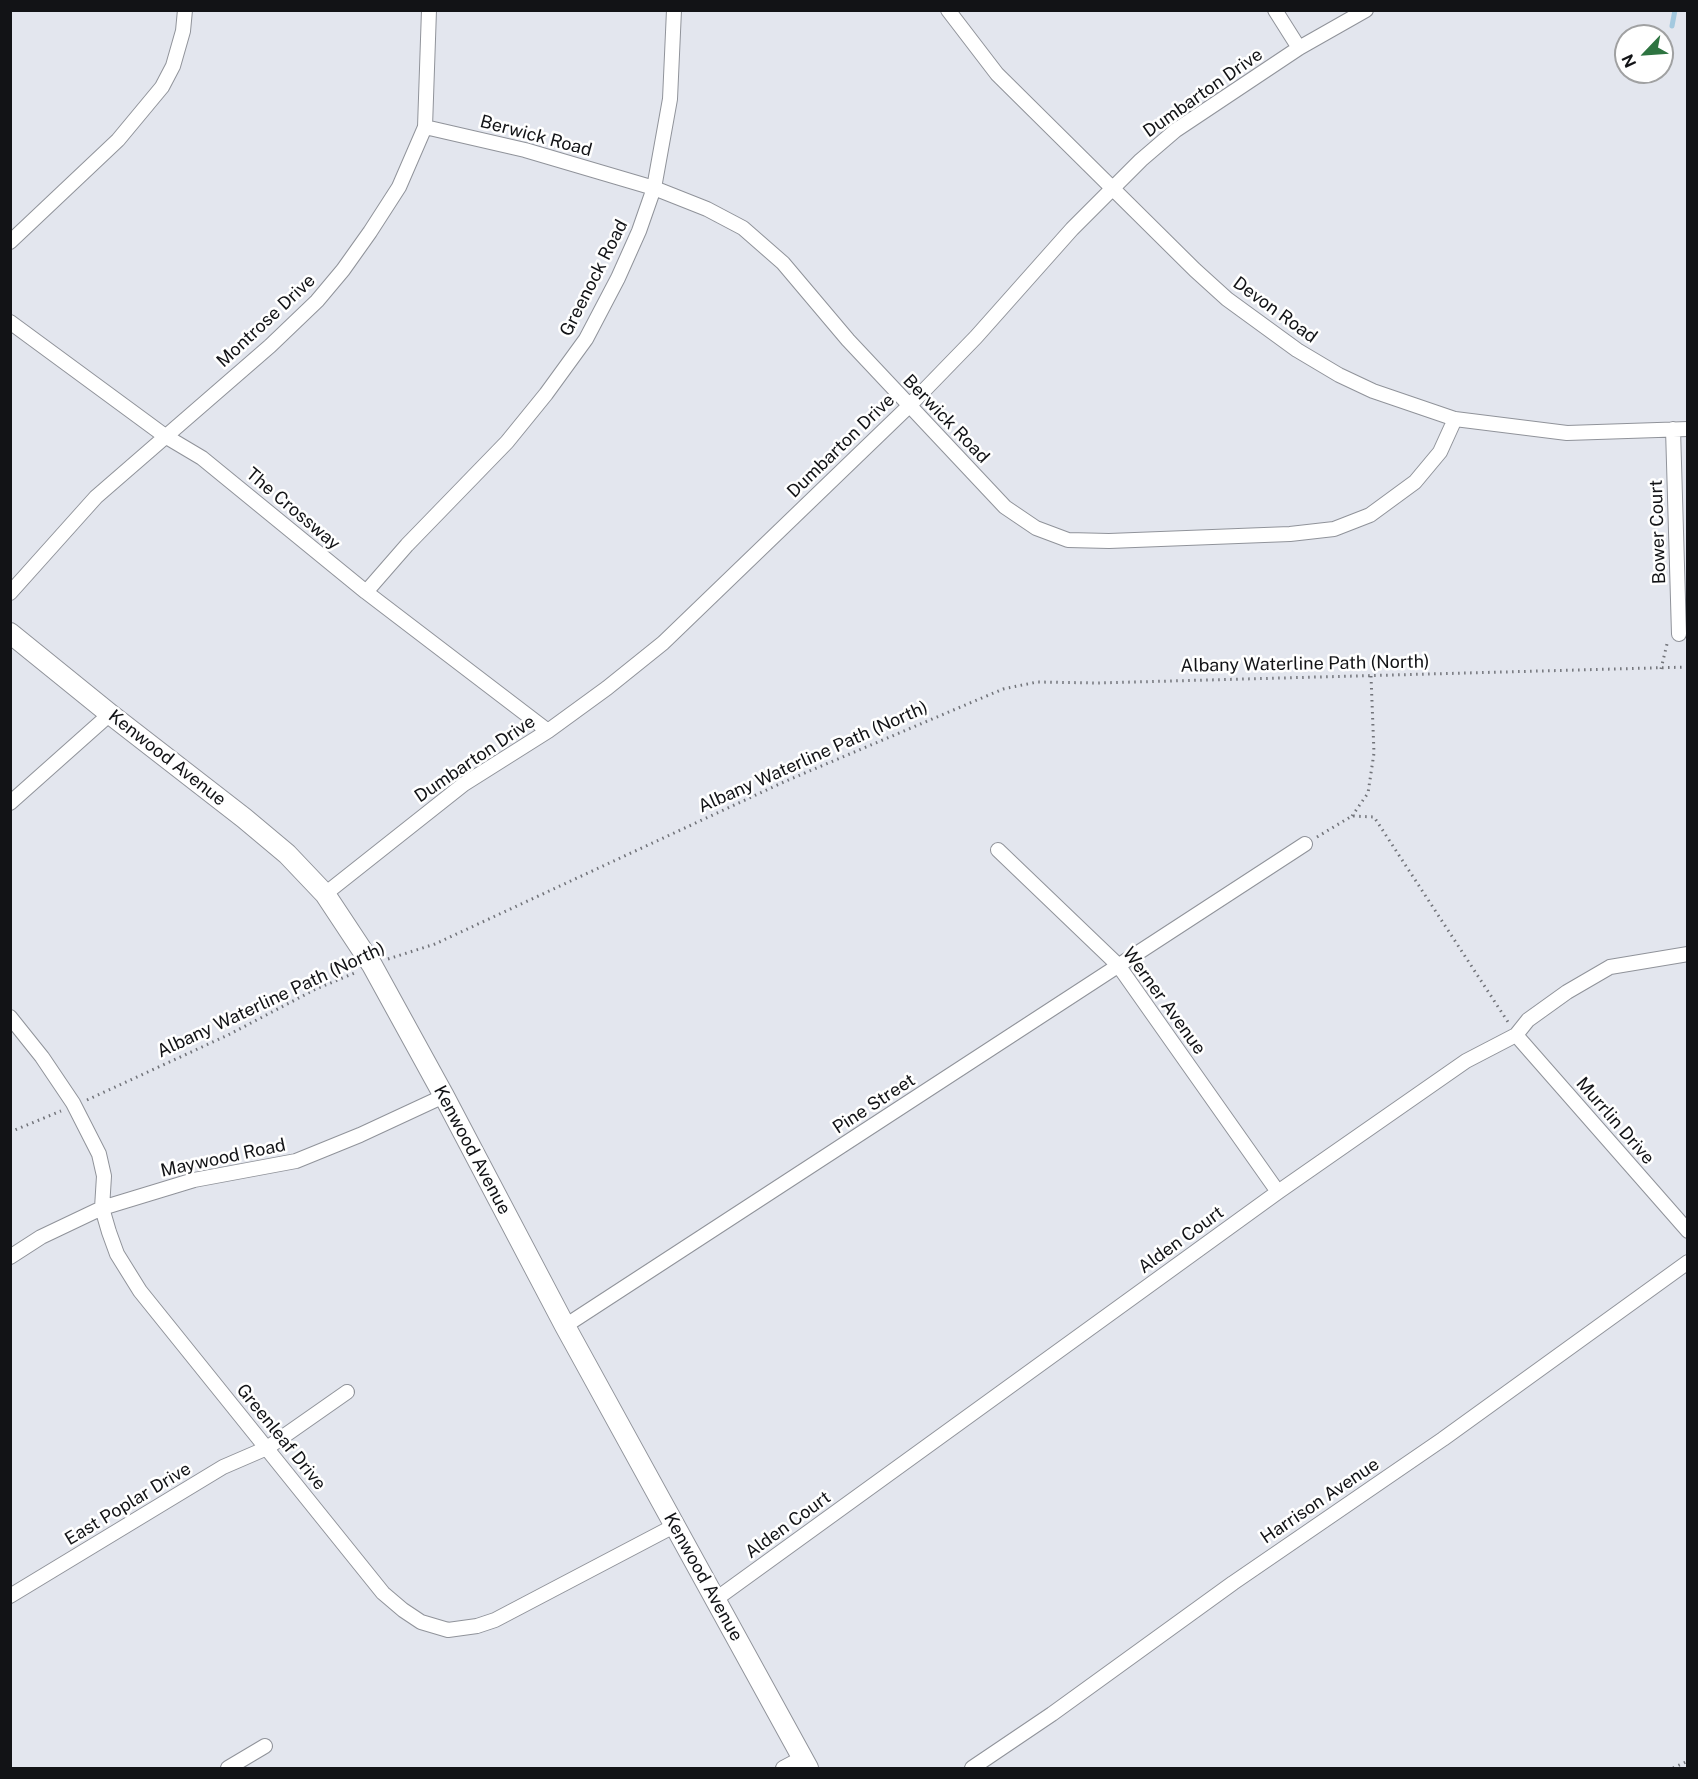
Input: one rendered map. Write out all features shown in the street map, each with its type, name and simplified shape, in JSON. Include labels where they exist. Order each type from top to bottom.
[{"type":"street","points":[[10,242],[118,140],[162,87],[173,66],[183,31],[185,10]]},
{"type":"street","name":"Montrose Drive","points":[[10,593],[96,497],[270,346],[316,301],[370,232],[399,187],[425,127],[429,10]]},
{"type":"street","name":"Greenock Road","points":[[366,592],[407,545],[507,442],[586,339],[618,278],[639,231],[654,189],[670,99],[674,10]]},
{"type":"street","name":"Devon Road","points":[[948,10],[997,74],[1195,270],[1219,292],[1297,350],[1339,375],[1373,391],[1455,418],[1567,433],[1688,429]]},
{"type":"street","points":[[1275,10],[1299,48]]},
{"type":"street","name":"Dumbarton Drive","points":[[325,894],[464,784],[548,731],[663,643],[909,406],[984,329],[1072,229],[1141,160],[1176,130],[1299,48],[1366,10]]},
{"type":"street","name":"Berwick Road","points":[[425,127],[525,150],[654,189],[707,209],[743,228],[783,263],[848,340],[1005,507],[1035,528],[1068,540],[1109,541],[1290,534],[1334,529],[1370,515],[1415,482],[1440,452],[1455,418]]},
{"type":"street","name":"The Crossway","points":[[10,322],[165,436],[202,458],[366,592],[548,731]]},
{"type":"street","name":"Bower Court","points":[[1673,429],[1679,634]]},
{"type":"street","name":"Kenwood Avenue","points":[[10,633],[244,818],[287,854],[325,894],[372,965],[565,1326],[805,1763]]},
{"type":"street","points":[[10,803],[110,714]]},
{"type":"street","name":"Pine Street","points":[[565,1326],[1305,844]]},
{"type":"street","name":"Werner Avenue","points":[[998,850],[1118,965],[1278,1192]]},
{"type":"street","name":"Alden Court","points":[[716,1599],[1278,1192],[1466,1061],[1516,1035],[1528,1020],[1567,992],[1610,968],[1688,954]]},
{"type":"street","name":"Greenleaf Drive","points":[[10,1017],[42,1056],[74,1105],[99,1154],[104,1176],[102,1208],[117,1254],[140,1291],[383,1593],[403,1610],[421,1622],[448,1630],[465,1629],[495,1620],[674,1526]]},
{"type":"street","name":"Murrlin Drive","points":[[1516,1035],[1688,1231]]},
{"type":"street","name":"Maywood Road","points":[[10,1257],[41,1237],[102,1208],[194,1180],[296,1161],[360,1135],[444,1096]]},
{"type":"street","name":"Harrison Avenue","points":[[972,1768],[1052,1714],[1233,1583],[1443,1439],[1688,1262]]},
{"type":"street","name":"East Poplar Drive","points":[[10,1596],[223,1467],[267,1448],[348,1392]]},
{"type":"street","points":[[228,1768],[265,1746]]},
{"type":"street","points":[[783,1768],[805,1763]]},
{"type":"path","points":[[1661,669],[1669,638],[1679,634]]},
{"type":"path","name":"Albany Waterline Path (North)","points":[[10,1132],[228,1035],[316,989],[372,965],[435,944],[786,781],[1003,689],[1037,682],[1097,683],[1688,667]]},
{"type":"path","points":[[1305,844],[1352,816],[1368,793],[1374,753],[1371,676]]},
{"type":"path","points":[[1352,816],[1374,817],[1516,1035]]},
{"type":"path","points":[[1673,1768],[1688,1761]]},
{"type":"waterway","points":[[1672,24],[1675,10]]}]
